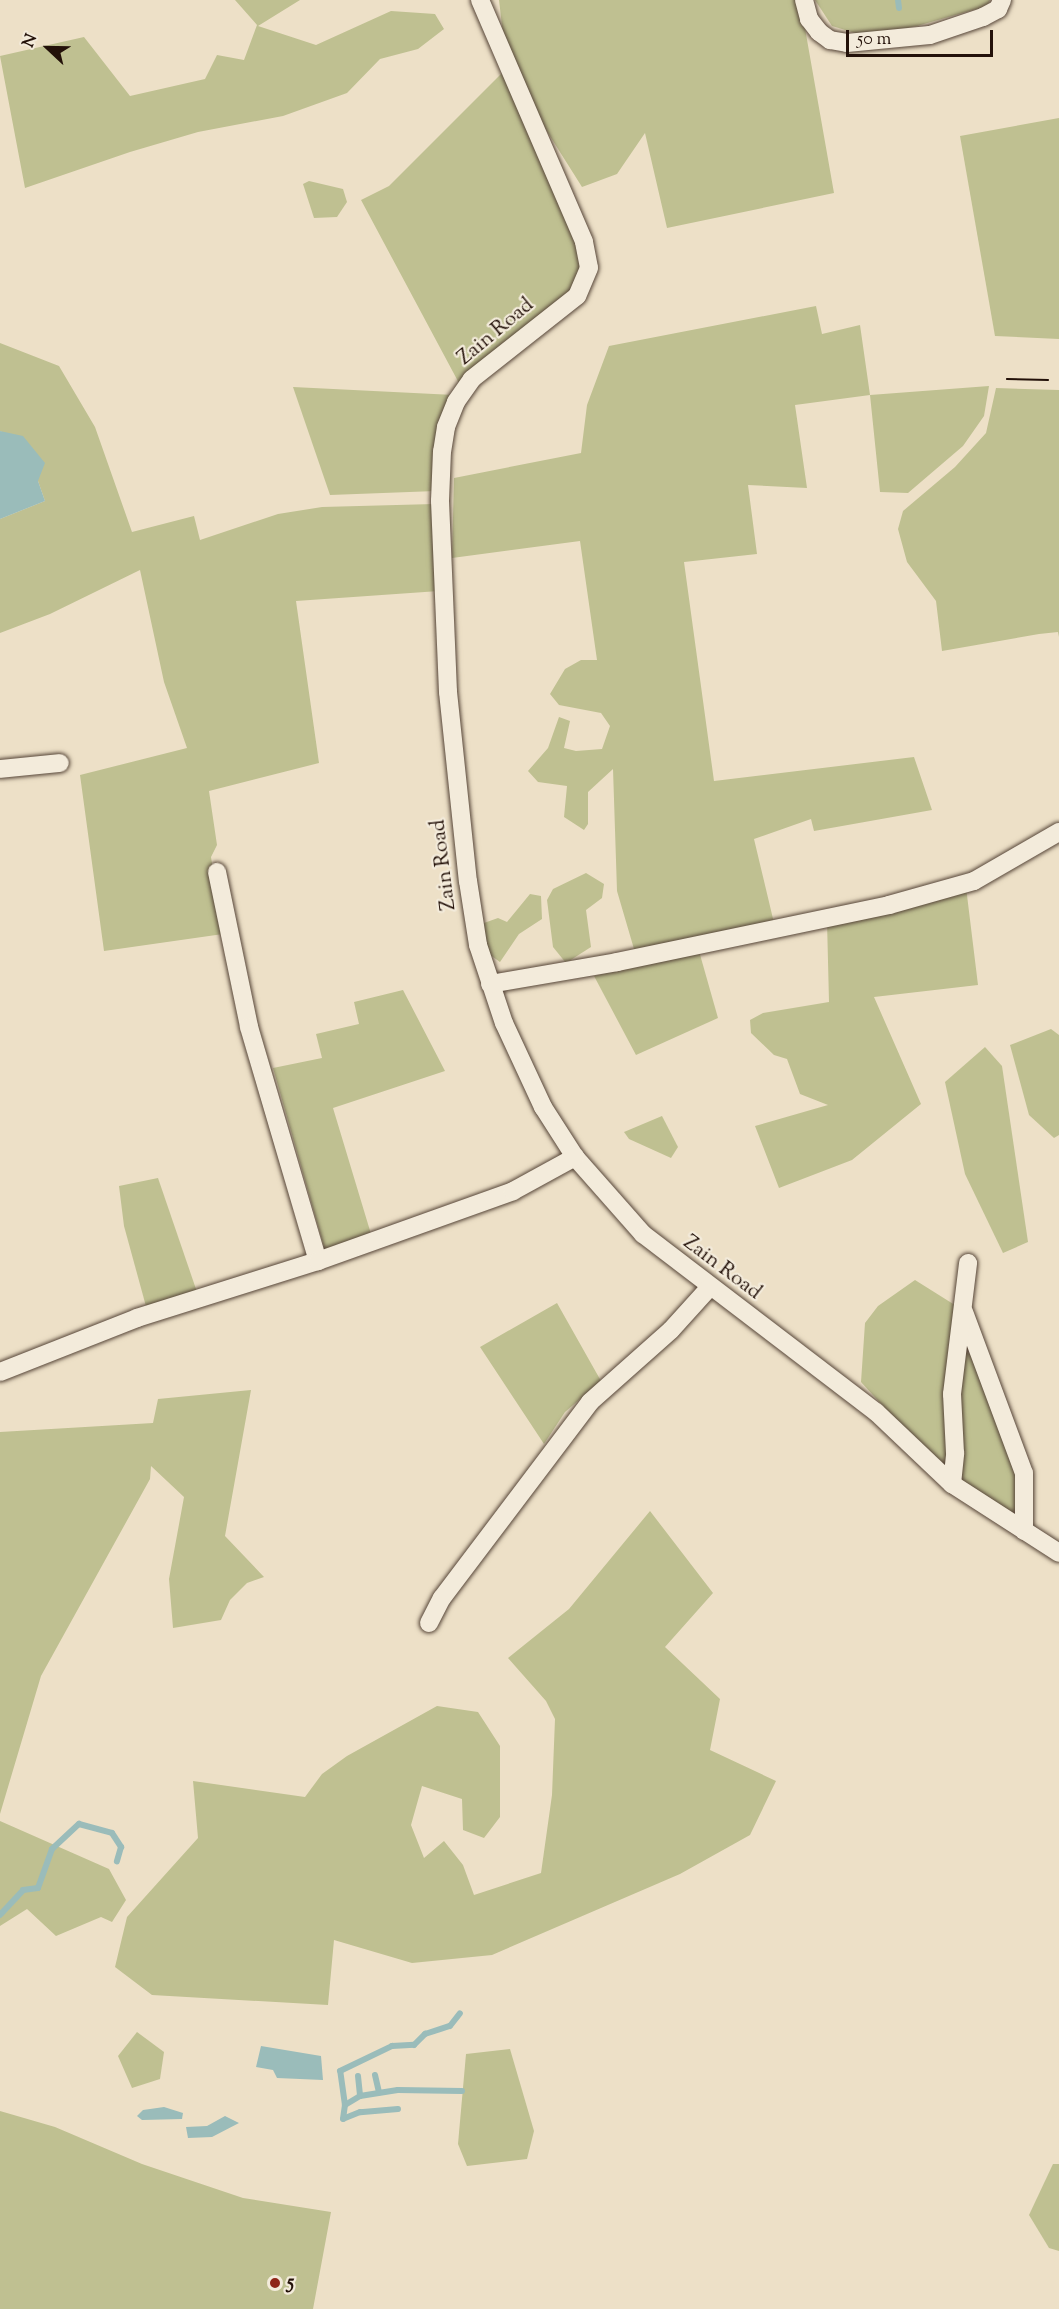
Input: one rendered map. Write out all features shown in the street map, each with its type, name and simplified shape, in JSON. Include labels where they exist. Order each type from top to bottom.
[{"type":"street","name":"Zain Road","points":[[480,0],[584,242],[589,268],[577,296],[472,379],[456,402],[446,427],[442,451],[440,501],[448,692],[469,890],[478,945],[504,1023],[543,1107],[575,1157],[643,1234],[709,1288],[876,1412],[952,1484],[1059,1553]]},
{"type":"street","points":[[804,0],[809,20],[819,32],[830,40],[847,42],[930,35],[983,17],[998,9],[1002,0]]},
{"type":"street","points":[[0,769],[60,763]]},
{"type":"street","points":[[490,984],[617,962],[889,905],[974,881],[1059,832]]},
{"type":"street","points":[[217,872],[249,1027],[318,1261]]},
{"type":"street","points":[[0,1372],[185,1301],[318,1261],[528,1185],[575,1157]]},
{"type":"street","points":[[952,1484],[956,1453],[952,1394],[968,1263]]},
{"type":"street","points":[[429,1623],[448,1590],[590,1402],[671,1329],[709,1288]]},
{"type":"street","points":[[963,1312],[1024,1473],[1024,1532]]},
{"type":"green space","points":[[235,0],[300,0],[258,26],[316,45],[391,11],[435,14],[444,29],[418,49],[380,59],[347,93],[283,116],[198,132],[130,152],[25,188],[0,56],[84,37],[130,96],[205,79],[217,55],[244,60],[257,25]]},
{"type":"green space","points":[[499,0],[800,0],[834,193],[667,228],[645,133],[617,174],[582,187],[507,68]]},
{"type":"green space","points":[[815,0],[990,0],[987,6],[917,26],[865,36],[832,26]]},
{"type":"green space","points":[[502,73],[583,225],[579,284],[460,385],[361,200],[389,186]]},
{"type":"green space","points":[[1059,118],[1059,339],[995,336],[960,136]]},
{"type":"green space","points":[[309,181],[343,189],[347,202],[337,217],[314,218],[303,184]]},
{"type":"green space","points":[[816,306],[822,334],[860,325],[870,395],[795,405],[807,488],[748,485],[757,554],[684,562],[714,781],[914,757],[932,810],[814,831],[811,819],[754,839],[774,923],[634,949],[617,891],[613,769],[588,792],[588,824],[584,830],[564,817],[567,786],[538,782],[528,771],[548,748],[559,717],[570,721],[564,748],[576,751],[602,749],[610,726],[601,713],[559,705],[550,694],[565,669],[581,660],[597,660],[580,541],[452,558],[454,478],[581,453],[587,405],[609,346]]},
{"type":"green space","points":[[0,343],[59,366],[95,427],[132,532],[194,516],[200,540],[278,514],[322,507],[434,504],[439,591],[296,601],[319,763],[209,791],[217,845],[211,857],[223,934],[104,951],[80,775],[187,748],[164,682],[140,570],[50,614],[0,633],[0,519],[45,501],[38,481],[8,435],[0,431]]},
{"type":"green space","points":[[989,386],[984,416],[963,446],[908,493],[880,492],[870,395]]},
{"type":"green space","points":[[293,387],[454,395],[436,491],[330,495]]},
{"type":"green space","points":[[996,388],[1059,390],[1059,637],[1058,632],[1039,634],[942,651],[936,601],[907,562],[898,529],[903,511],[955,467],[986,433]]},
{"type":"green space","points":[[586,873],[604,884],[602,898],[586,910],[591,947],[566,963],[553,947],[547,900],[553,889]]},
{"type":"green space","points":[[966,887],[978,985],[874,997],[921,1104],[852,1160],[779,1188],[755,1126],[828,1105],[800,1094],[787,1059],[774,1055],[751,1033],[750,1020],[763,1013],[829,1002],[827,921]]},
{"type":"green space","points":[[530,894],[541,896],[542,919],[519,934],[500,962],[486,952],[484,923],[498,918],[507,922]]},
{"type":"green space","points":[[699,951],[718,1018],[636,1055],[594,976]]},
{"type":"green space","points":[[403,990],[445,1071],[333,1108],[371,1234],[326,1254],[273,1068],[322,1058],[316,1034],[359,1024],[354,1002]]},
{"type":"green space","points":[[1051,1029],[1059,1035],[1059,1135],[1054,1138],[1029,1115],[1010,1045]]},
{"type":"green space","points":[[985,1047],[1002,1066],[1028,1242],[1003,1253],[965,1174],[945,1082]]},
{"type":"green space","points":[[662,1116],[678,1147],[671,1158],[629,1139],[624,1132]]},
{"type":"green space","points":[[158,1178],[197,1292],[147,1310],[124,1226],[119,1186]]},
{"type":"green space","points":[[915,1280],[958,1307],[953,1342],[987,1367],[1016,1457],[1015,1510],[1005,1520],[939,1467],[861,1382],[865,1323],[878,1306]]},
{"type":"green space","points":[[557,1303],[601,1381],[565,1412],[544,1444],[480,1347]]},
{"type":"green space","points":[[251,1390],[225,1536],[264,1577],[247,1583],[230,1600],[221,1620],[173,1628],[169,1579],[184,1497],[151,1466],[150,1479],[41,1676],[0,1814],[0,1432],[153,1423],[158,1399]]},
{"type":"green space","points":[[650,1511],[713,1593],[665,1647],[720,1699],[710,1750],[776,1781],[750,1835],[680,1874],[492,1955],[412,1963],[334,1940],[328,2005],[152,1995],[115,1967],[127,1917],[198,1838],[193,1781],[305,1797],[322,1774],[347,1756],[437,1706],[478,1712],[500,1746],[500,1817],[484,1838],[463,1830],[462,1799],[422,1786],[411,1825],[424,1858],[444,1841],[463,1865],[474,1895],[541,1873],[552,1795],[555,1719],[546,1701],[508,1658],[569,1609]]},
{"type":"green space","points":[[0,1821],[109,1869],[126,1900],[112,1922],[101,1917],[56,1936],[27,1909],[0,1926]]},
{"type":"green space","points":[[137,2032],[164,2052],[160,2079],[132,2088],[118,2056]]},
{"type":"green space","points":[[510,2049],[534,2131],[527,2159],[467,2166],[458,2144],[466,2054]]},
{"type":"green space","points":[[0,2111],[55,2127],[142,2164],[243,2198],[331,2212],[313,2309],[0,2309]]},
{"type":"green space","points":[[1053,2164],[1059,2164],[1059,2251],[1049,2248],[1029,2215]]},
{"type":"water","points":[[0,431],[23,436],[45,463],[38,481],[45,501],[0,519]]},
{"type":"water","points":[[261,2046],[321,2056],[323,2080],[277,2078],[273,2070],[256,2067]]},
{"type":"water","points":[[164,2107],[183,2113],[182,2119],[142,2120],[137,2116],[143,2110]]},
{"type":"water","points":[[225,2116],[239,2123],[212,2137],[188,2138],[186,2127],[207,2126]]},
{"type":"waterway","points":[[898,0],[899,8]]},
{"type":"waterway","points":[[0,1915],[23,1890],[38,1888],[52,1849],[79,1824],[112,1833],[121,1847],[117,1861]]},
{"type":"waterway","points":[[345,2105],[340,2071],[392,2046],[414,2045],[425,2034],[450,2026],[460,2013]]},
{"type":"waterway","points":[[375,2075],[379,2093]]},
{"type":"waterway","points":[[358,2076],[360,2096]]},
{"type":"waterway","points":[[398,2109],[360,2112],[343,2119],[345,2105],[360,2096],[398,2090],[462,2091]]},
{"type":"tram line","points":[[1007,379],[1048,380]]},
{"type":"place","name":"5","points":[[275,2283]]}]
